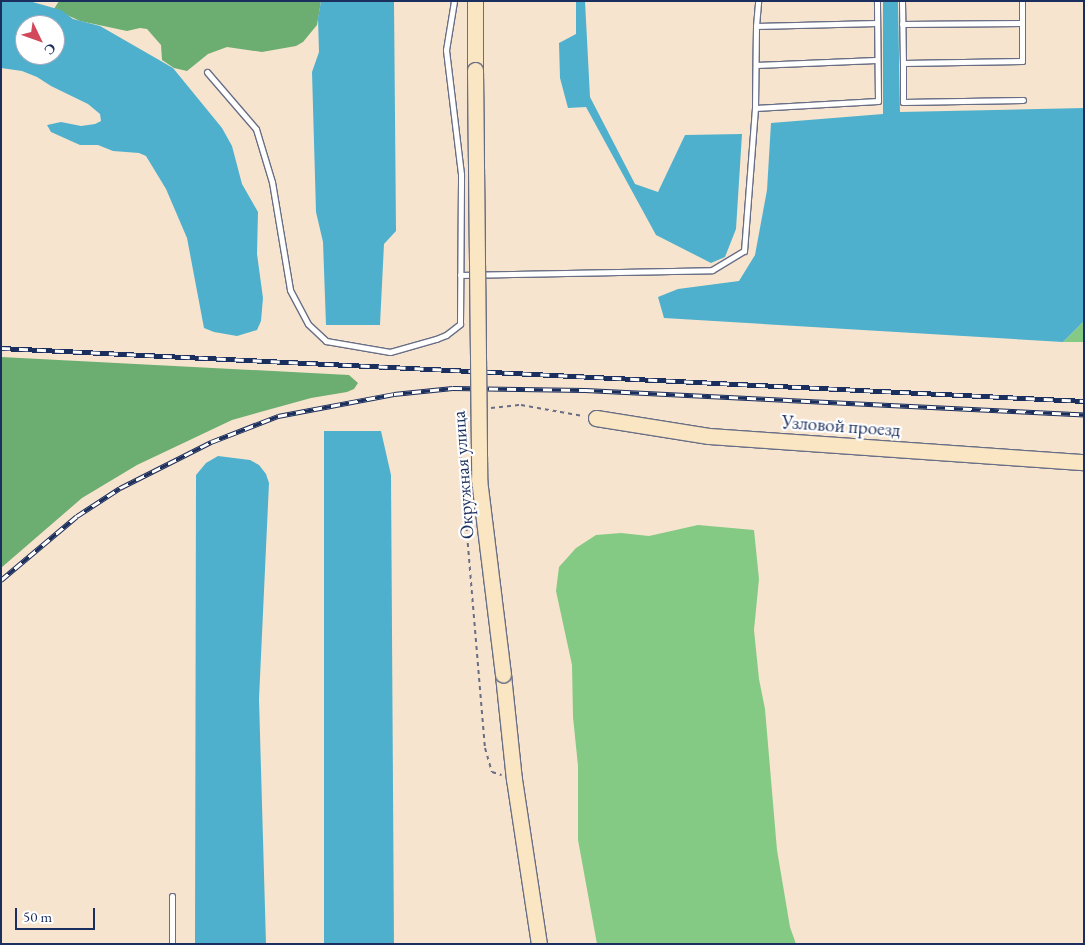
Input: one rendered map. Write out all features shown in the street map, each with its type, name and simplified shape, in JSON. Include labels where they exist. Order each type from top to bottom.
[{"type":"main road","name":"Окружная улица","points":[[475,1],[479,480],[514,779],[539,944]]},
{"type":"main road","name":"Узловой проезд","points":[[596,418],[709,436],[1084,462]]},
{"type":"lane","points":[[207,72],[256,129],[272,182],[290,290],[308,324],[326,340],[390,352],[446,335],[460,324],[460,174],[446,50],[454,1]]},
{"type":"lane","points":[[460,275],[712,270],[744,250],[755,108],[758,1]]},
{"type":"lane","points":[[755,108],[878,101],[876,60],[877,1]]},
{"type":"lane","points":[[902,1],[904,102],[1023,100]]},
{"type":"lane","points":[[902,63],[1022,61],[1022,1]]},
{"type":"lane","points":[[756,26],[877,23]]},
{"type":"lane","points":[[902,24],[1022,23]]},
{"type":"lane","points":[[756,65],[876,60]]},
{"type":"lane","points":[[172,896],[172,944]]},
{"type":"green space","points":[[59,1],[321,1],[317,25],[303,42],[296,46],[262,52],[227,47],[208,54],[187,71],[174,68],[162,60],[161,45],[147,29],[140,28],[127,31],[80,21],[54,9]]},
{"type":"green space","points":[[1084,321],[1084,342],[1063,342]]},
{"type":"green space","points":[[1,357],[349,375],[358,383],[354,389],[347,392],[311,398],[232,420],[137,465],[82,498],[1,568]]},
{"type":"green space","points":[[698,525],[754,530],[759,579],[754,630],[759,679],[765,709],[777,850],[790,927],[796,944],[597,944],[578,840],[578,766],[573,717],[572,665],[556,591],[559,567],[576,548],[596,535],[621,533],[649,536]]},
{"type":"water","points":[[1,1],[29,1],[61,10],[73,19],[100,26],[173,68],[222,128],[232,146],[242,184],[258,212],[257,254],[263,298],[261,321],[257,330],[237,336],[214,332],[204,328],[187,238],[166,189],[146,156],[139,153],[113,151],[98,145],[80,145],[51,132],[47,125],[61,122],[81,126],[95,124],[101,121],[100,114],[88,104],[22,71],[1,68]]},
{"type":"water","points":[[321,1],[394,1],[396,231],[384,244],[380,325],[326,325],[323,242],[316,212],[312,72],[319,52],[318,18]]},
{"type":"water","points":[[576,1],[585,1],[590,97],[635,184],[658,192],[685,135],[742,134],[736,229],[725,257],[711,263],[656,235],[586,107],[568,108],[560,78],[559,43],[576,34]]},
{"type":"water","points":[[883,1],[898,1],[900,112],[1084,108],[1084,321],[1063,342],[664,318],[658,297],[678,289],[739,281],[755,255],[767,190],[771,123],[883,114]]},
{"type":"water","points":[[324,431],[381,431],[391,475],[394,944],[324,944]]},
{"type":"water","points":[[218,456],[250,460],[259,465],[266,474],[269,483],[259,699],[266,944],[195,944],[196,475],[206,463]]},
{"type":"railway","points":[[1,348],[1084,401]]},
{"type":"railway","points":[[1,580],[77,516],[120,488],[211,442],[278,416],[394,394],[453,388],[585,390],[1084,414]]}]
